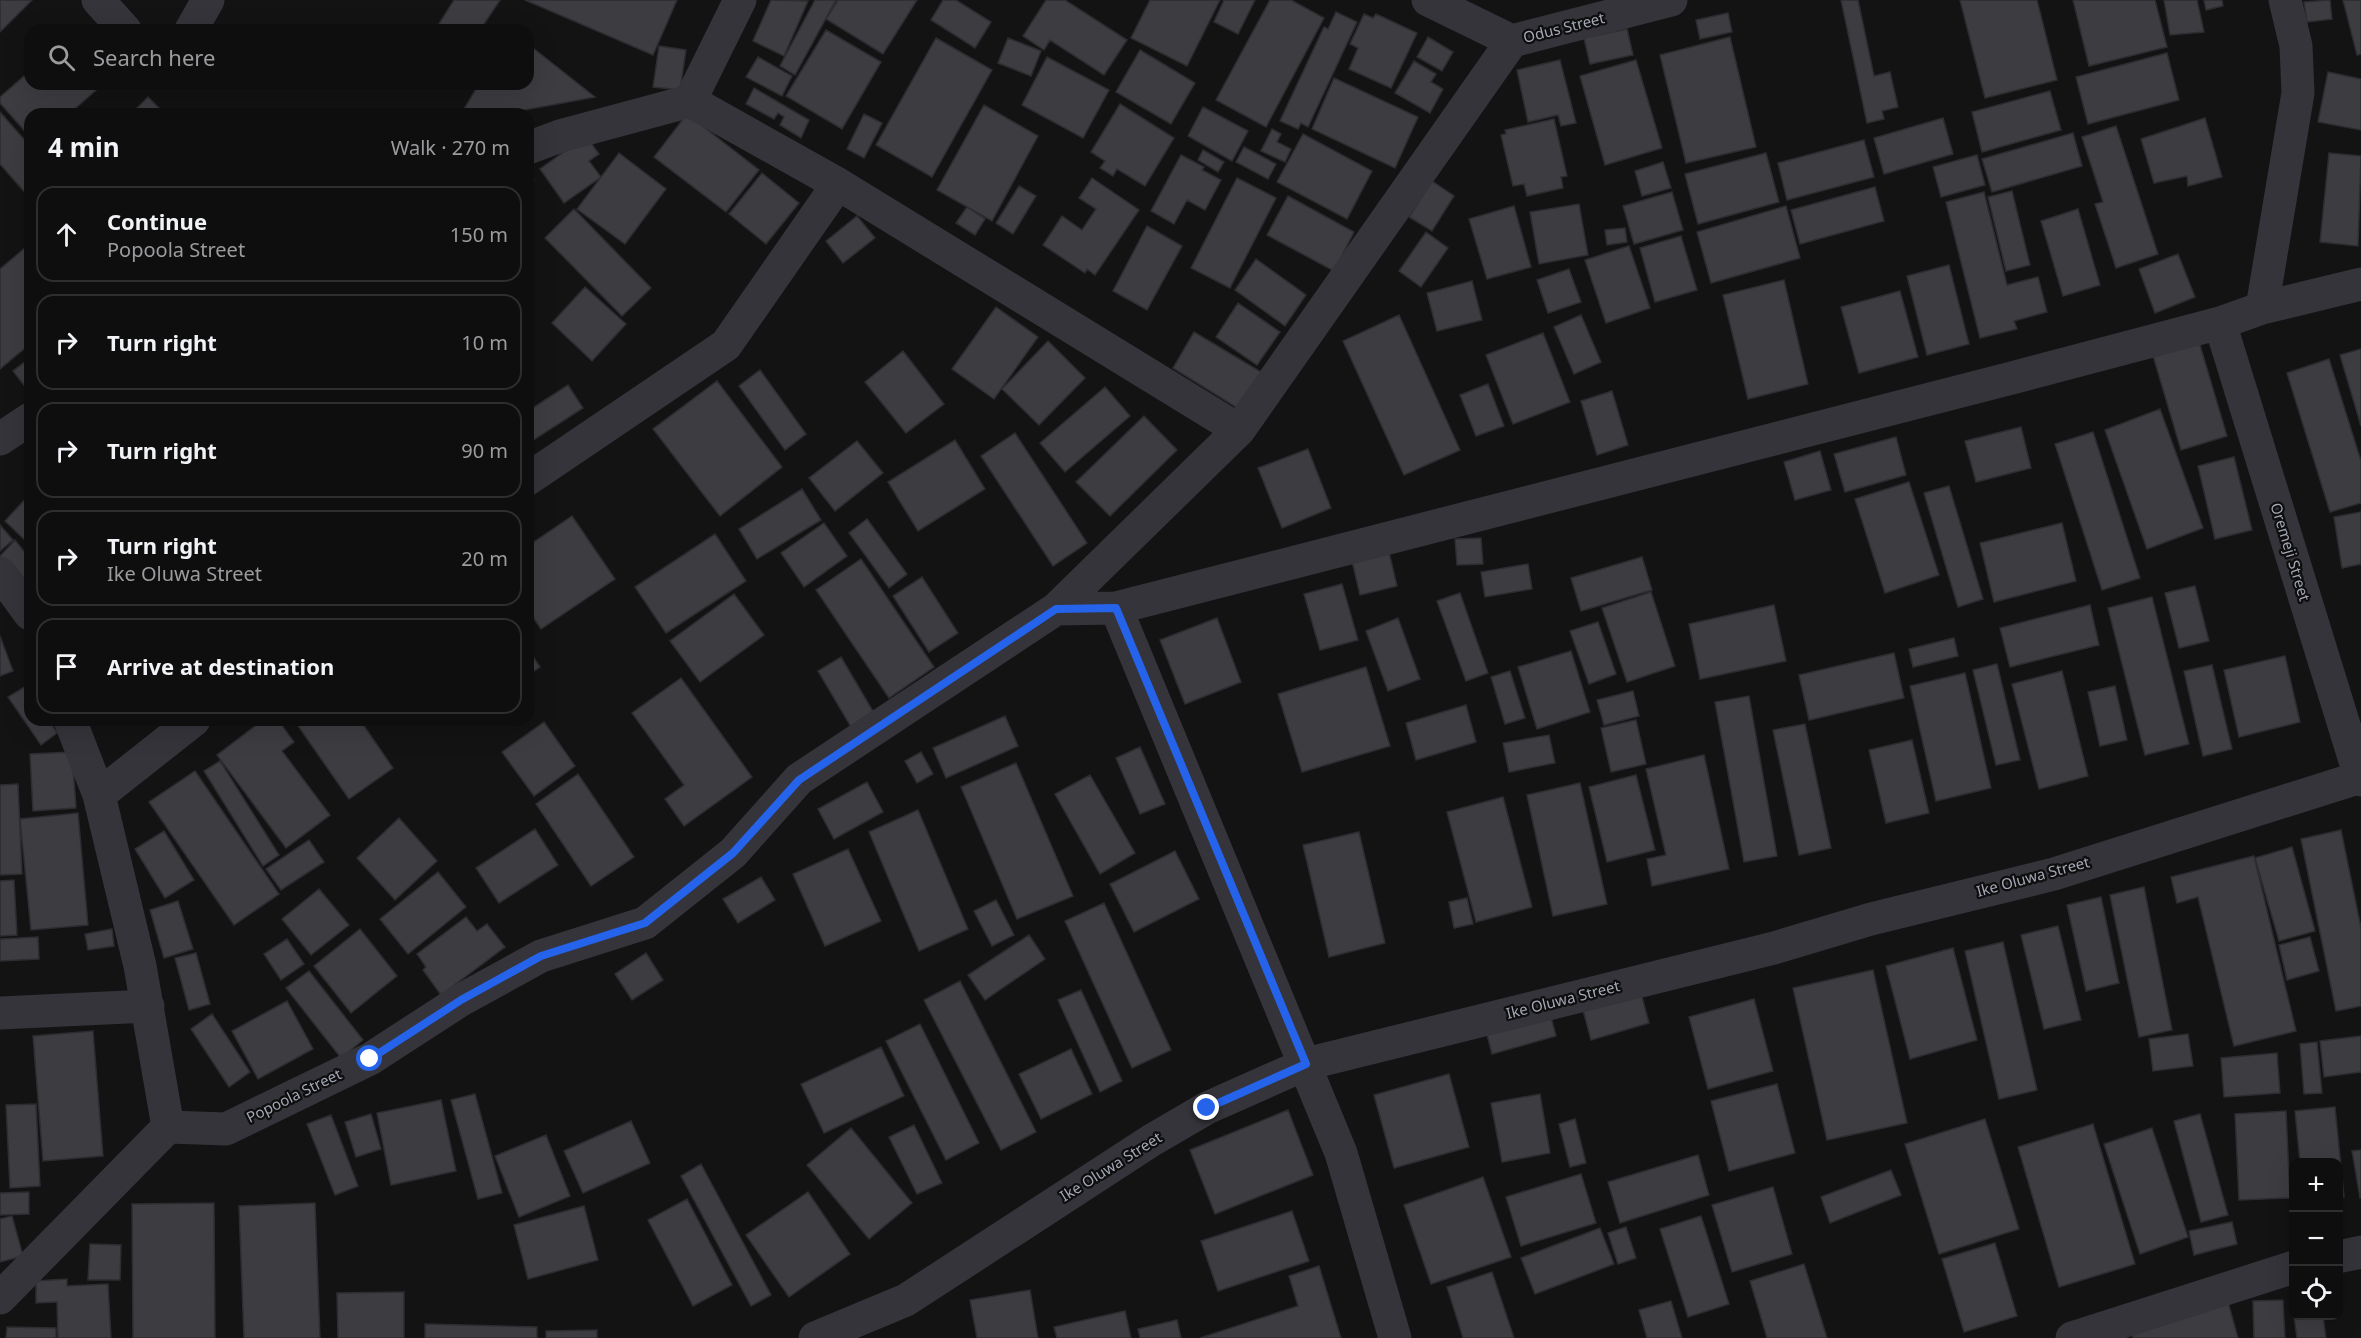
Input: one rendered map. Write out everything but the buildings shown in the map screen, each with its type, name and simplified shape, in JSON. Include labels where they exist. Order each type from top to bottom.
[{"type":"street","points":[[98,0],[120,24]]},
{"type":"street","points":[[194,24],[208,0]]},
{"type":"street","points":[[690,101],[740,0]]},
{"type":"street","name":"Odus Street","points":[[1428,0],[1512,41],[1671,0]]},
{"type":"street","points":[[2262,308],[2298,93],[2296,45],[2285,0]]},
{"type":"street","name":"Popoola Street","points":[[168,1127],[226,1129],[370,1059],[461,1000],[541,956],[645,923],[733,853],[799,780],[1056,609],[1239,430],[1512,41]]},
{"type":"street","points":[[534,146],[560,136],[690,101],[838,184],[1239,430]]},
{"type":"street","points":[[534,475],[726,345],[838,184]]},
{"type":"street","points":[[1056,609],[1116,608],[2220,324],[2262,308],[2361,284]]},
{"type":"street","name":"Oremeji Street","points":[[2220,324],[2361,778]]},
{"type":"street","points":[[0,439],[24,423]]},
{"type":"street","points":[[0,573],[24,606]]},
{"type":"street","points":[[1116,608],[1341,1153],[1395,1338]]},
{"type":"street","points":[[0,1299],[168,1127],[148,1006],[99,795],[72,726]]},
{"type":"street","points":[[99,795],[186,726]]},
{"type":"street","name":"Ike Oluwa Street","points":[[815,1338],[906,1300],[1152,1140],[1207,1108],[1306,1064],[1774,948],[1871,920],[2054,874],[2361,778]]},
{"type":"street","points":[[0,1013],[148,1006]]},
{"type":"street","points":[[2343,1256],[2361,1252]]},
{"type":"street","points":[[2072,1338],[2289,1269]]},
{"type":"route","points":[[370,1059],[461,1000],[541,956],[645,923],[733,853],[799,780],[1056,609],[1116,608],[1306,1064],[1207,1108]]}]
